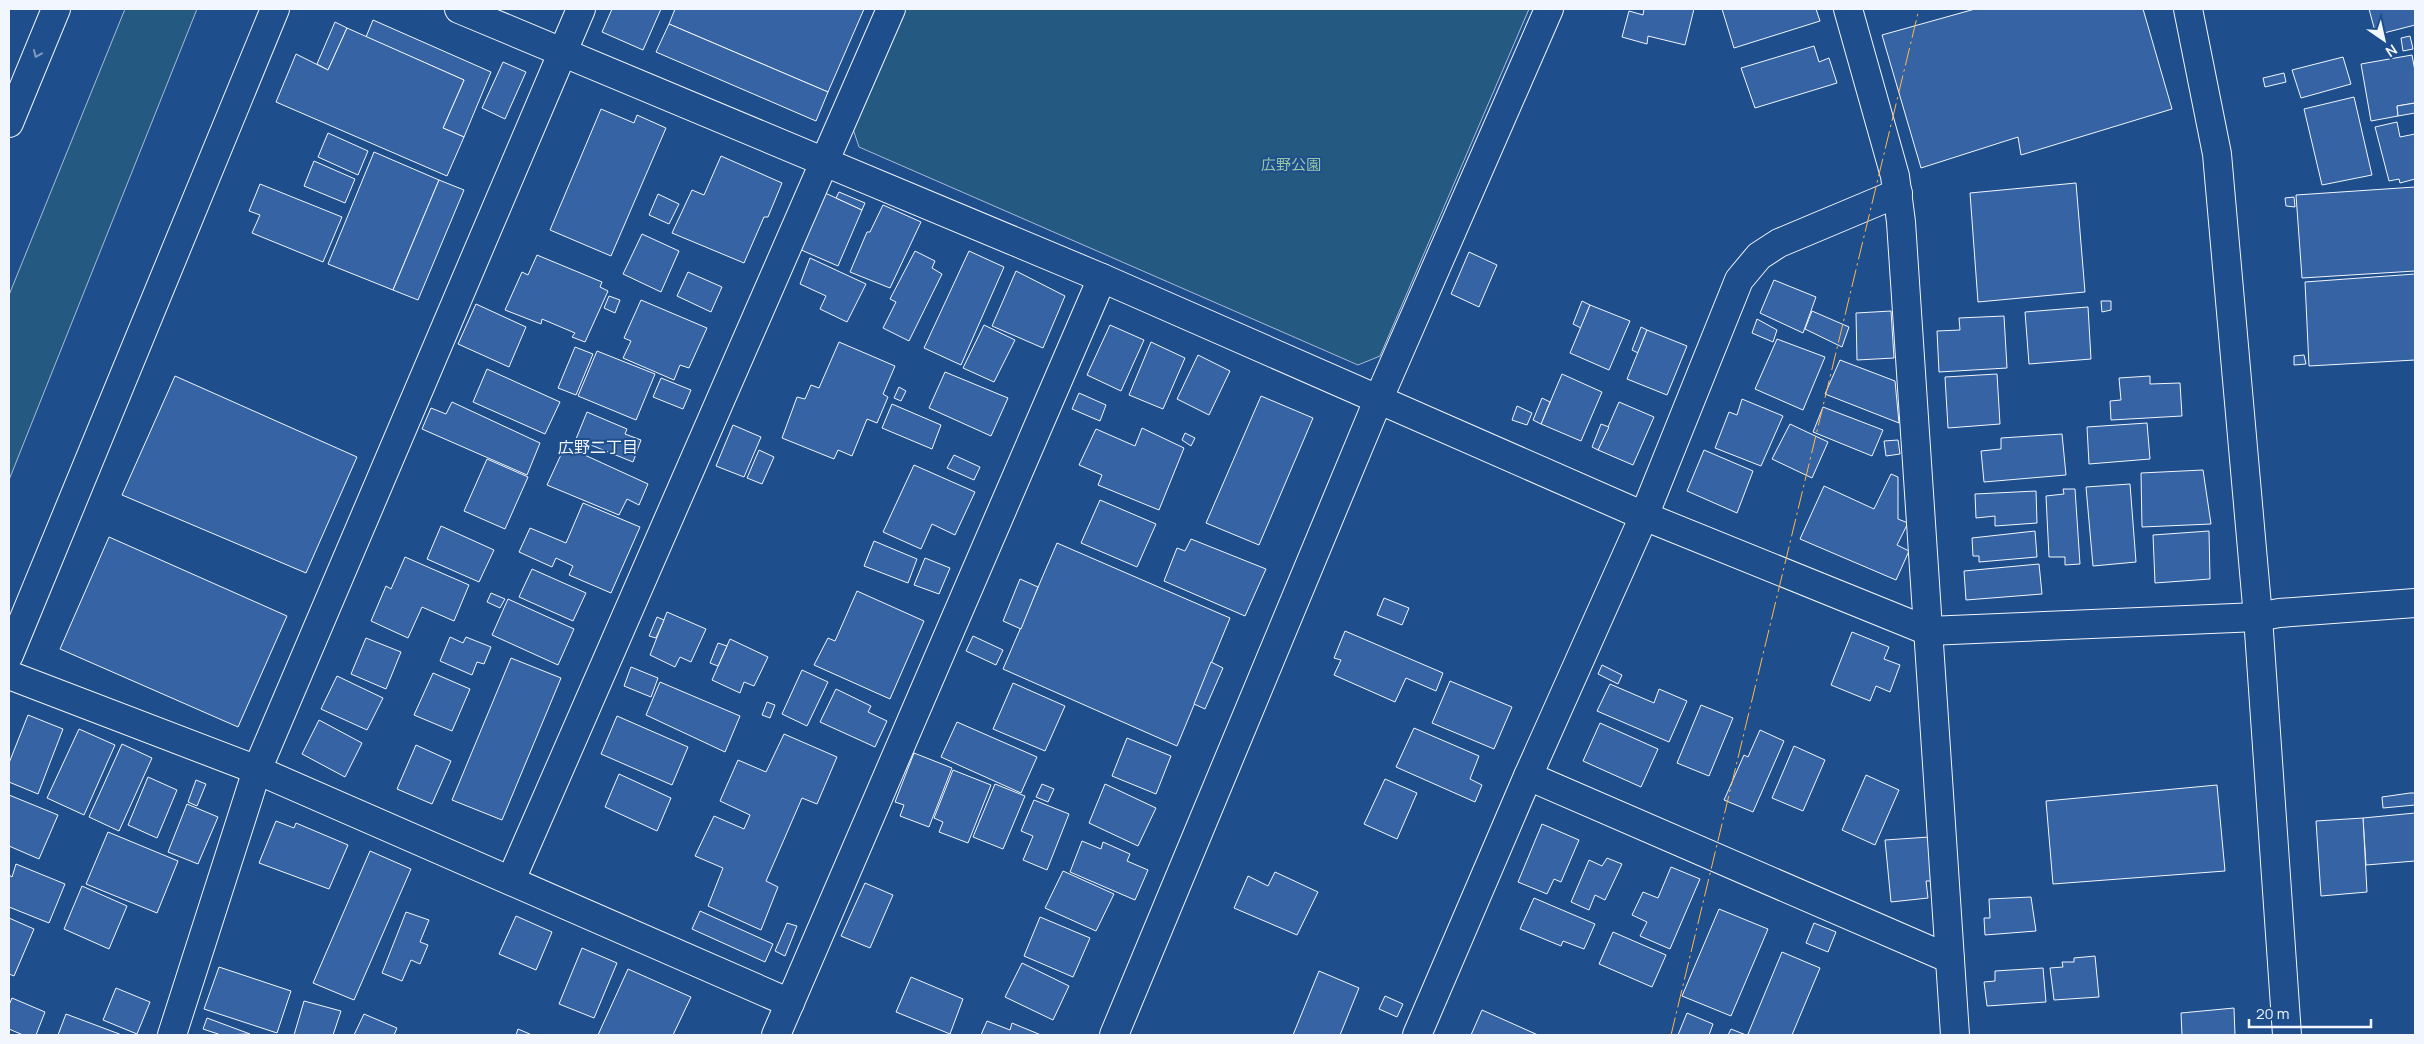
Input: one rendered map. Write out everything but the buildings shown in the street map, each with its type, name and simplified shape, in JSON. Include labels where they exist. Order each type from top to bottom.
[{"type":"main road","points":[[9,122],[56,9]]},
{"type":"main road","points":[[9,655],[275,9]]},
{"type":"main road","points":[[459,9],[1102,278],[1644,516],[1928,631],[2258,617],[2279,613],[2415,603]]},
{"type":"main road","points":[[172,1035],[257,770],[581,9]]},
{"type":"main road","points":[[511,880],[891,9]]},
{"type":"main road","points":[[1114,1035],[1379,398],[1549,9]]},
{"type":"main road","points":[[1848,9],[1898,193],[1955,1035]]},
{"type":"main road","points":[[2188,9],[2217,154],[2258,617],[2287,1035]]},
{"type":"main road","points":[[1417,1035],[1528,776],[1644,516],[1739,280],[1759,256],[1780,244],[1898,193]]},
{"type":"main road","points":[[776,1035],[1102,278]]},
{"type":"main road","points":[[9,675],[257,770],[790,1003]]},
{"type":"main road","points":[[1528,776],[1950,959]]},
{"type":"green space","points":[[125,9],[197,9],[9,480],[9,295]]},
{"type":"green space","name":"広野公園","points":[[904,9],[1529,9],[1380,356],[1358,365],[859,147],[852,126]]},
{"type":"power","points":[[1671,1035],[1919,9]]},
{"type":"district","name":"広野二丁目","points":[[598,447]]}]
